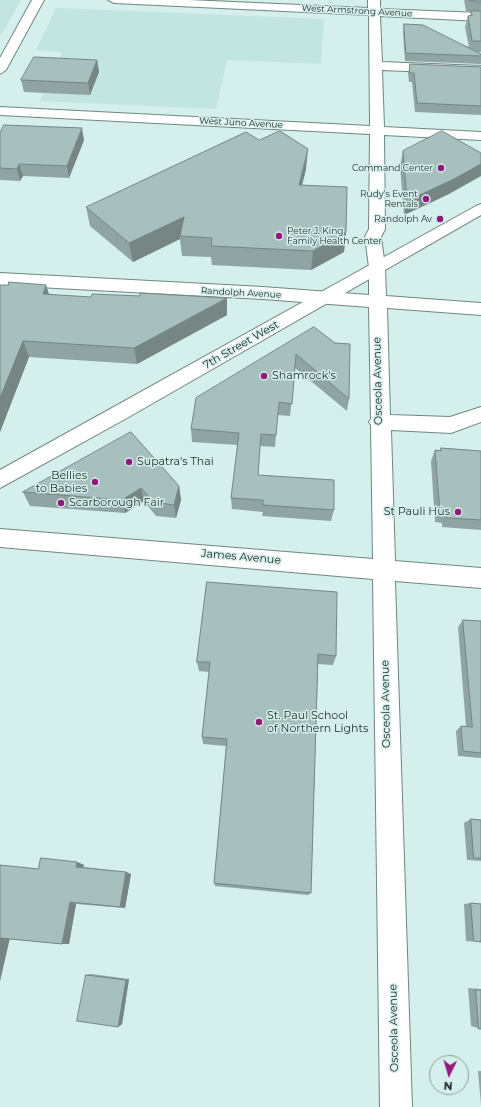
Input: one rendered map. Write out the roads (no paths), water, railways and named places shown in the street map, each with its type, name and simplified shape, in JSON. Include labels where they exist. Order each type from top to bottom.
[{"type":"street","points":[[0,70],[38,0]]},
{"type":"street","name":"West Armstrong Avenue","points":[[114,0],[374,6],[481,17]]},
{"type":"street","points":[[374,6],[377,130],[377,229],[373,237],[376,267]]},
{"type":"street","points":[[375,66],[481,70]]},
{"type":"street","name":"West Juno Avenue","points":[[0,111],[481,136]]},
{"type":"street","name":"7th Street West","points":[[0,480],[114,418],[321,298],[481,209]]},
{"type":"street","name":"Osceola Avenue","points":[[376,267],[396,1107]]},
{"type":"street","name":"Randolph Avenue","points":[[0,279],[264,293],[481,309]]},
{"type":"street","points":[[379,422],[451,424],[481,414]]},
{"type":"street","name":"James Avenue","points":[[0,538],[481,578]]},
{"type":"place","name":"Command Center","points":[[441,168]]},
{"type":"place","name":"Rudy's Event Rentals","points":[[426,199]]},
{"type":"place","name":"Randolph Av","points":[[440,219]]},
{"type":"place","name":"Peter J. King Family Health Center","points":[[279,236]]},
{"type":"place","name":"Shamrock's","points":[[264,376]]},
{"type":"place","name":"Supatra's Thai","points":[[129,462]]},
{"type":"place","name":"Bellies to Babies","points":[[95,482]]},
{"type":"place","name":"Scarborough Fair","points":[[61,503]]},
{"type":"place","name":"St Pauli Hüs","points":[[458,512]]},
{"type":"place","name":"St. Paul School of Northern Lights","points":[[259,722]]}]
